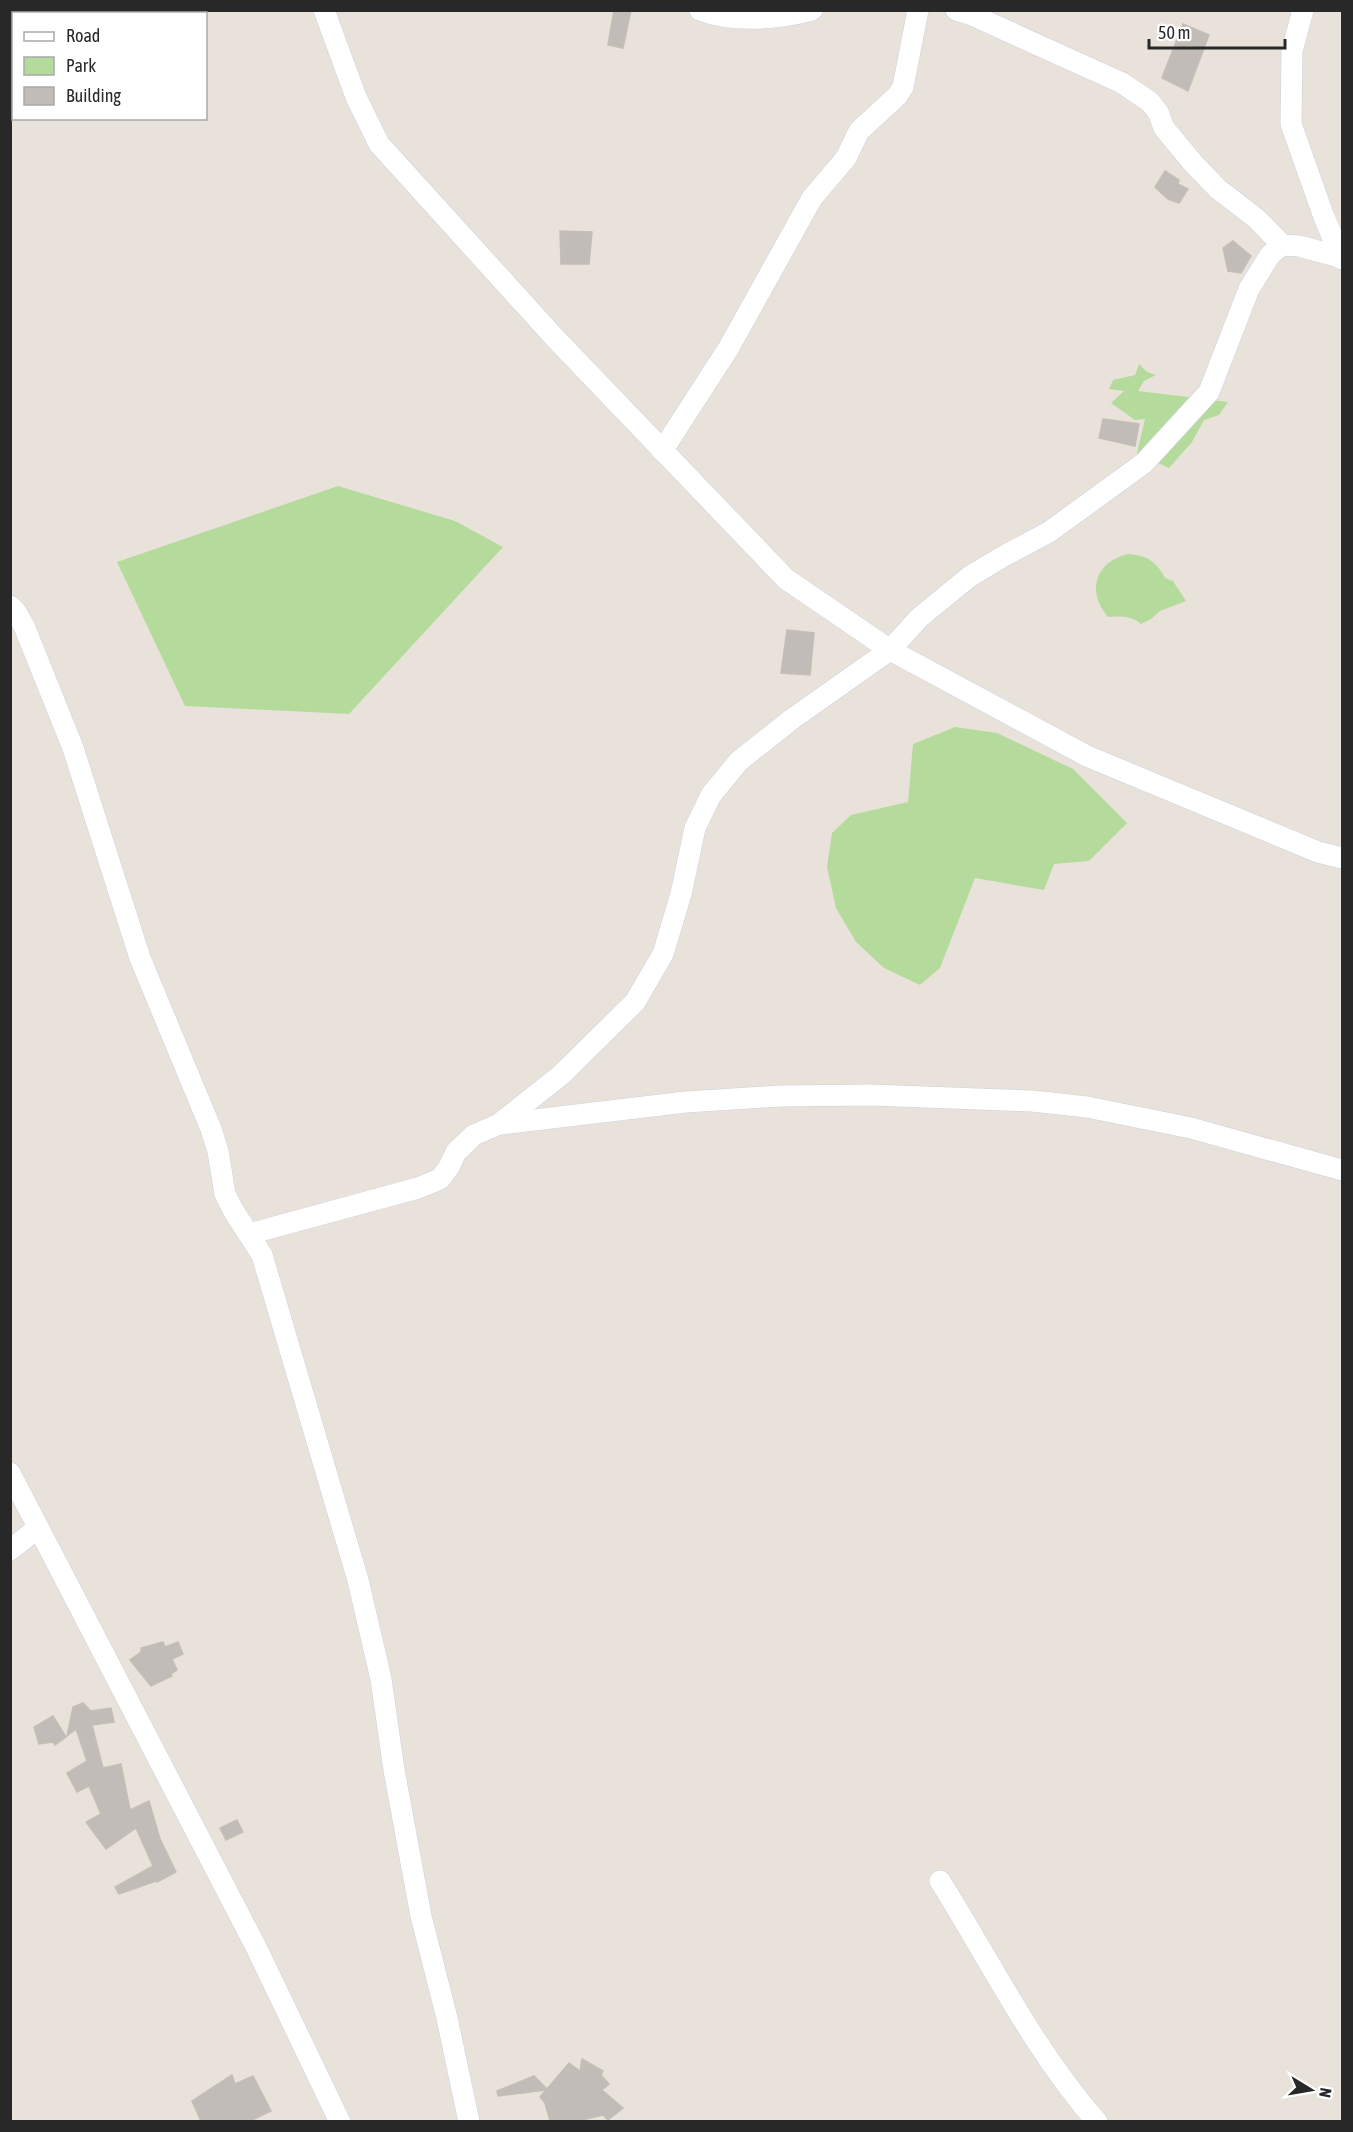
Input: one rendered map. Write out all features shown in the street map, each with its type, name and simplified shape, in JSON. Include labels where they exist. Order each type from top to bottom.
[{"type":"street","points":[[324,10],[356,98],[379,144],[555,338],[786,579],[890,650],[1087,756],[1318,852],[1342,858]]},
{"type":"street","points":[[700,10],[728,17],[792,15],[812,10]]},
{"type":"street","points":[[662,451],[728,349],[812,198],[846,158],[860,131],[897,96],[903,87],[918,10]]},
{"type":"street","points":[[956,10],[1122,82],[1150,102],[1158,112],[1164,128],[1218,189],[1257,219],[1282,245],[1299,246],[1341,258]]},
{"type":"street","points":[[1303,10],[1292,51],[1291,124],[1300,155],[1341,258]]},
{"type":"street","points":[[249,1234],[418,1188],[440,1179],[462,1144],[474,1135],[499,1124],[561,1075],[635,1002],[663,954],[681,894],[695,828],[711,795],[739,761],[792,719],[890,650],[919,618],[969,577],[1049,532],[1144,463],[1209,392],[1249,289],[1270,255],[1282,245]]},
{"type":"street","points":[[10,606],[24,626],[73,748],[140,958],[218,1151],[225,1194],[232,1210],[262,1255],[280,1312],[358,1580],[373,1641],[421,1916],[447,2018],[469,2121]]},
{"type":"street","points":[[499,1124],[686,1102],[780,1096],[870,1095],[1032,1101],[1087,1107],[1191,1128],[1342,1170]]},
{"type":"street","points":[[10,1473],[256,1947],[340,2121]]},
{"type":"street","points":[[10,1550],[38,1528]]},
{"type":"street","points":[[940,1881],[1015,2010],[1074,2095],[1097,2121]]},
{"type":"green space","points":[[1139,364],[1147,372],[1156,375],[1144,381],[1138,391],[1228,402],[1219,415],[1204,420],[1192,442],[1169,468],[1137,453],[1145,419],[1135,420],[1111,403],[1124,391],[1109,389],[1113,380],[1135,375]]},
{"type":"green space","points":[[338,486],[455,521],[503,547],[349,714],[185,706],[117,562]]},
{"type":"green space","points":[[1128,554],[1141,556],[1155,564],[1165,578],[1173,581],[1186,601],[1160,611],[1141,624],[1130,618],[1108,617],[1097,597],[1097,579],[1108,564]]},
{"type":"green space","points":[[955,727],[997,733],[1073,769],[1127,823],[1089,861],[1054,864],[1044,890],[975,878],[940,968],[920,985],[884,968],[856,942],[836,908],[827,867],[832,833],[851,815],[908,802],[913,744]]},
{"type":"building","points":[[614,10],[631,10],[623,48],[608,45]]},
{"type":"building","points":[[1183,24],[1209,35],[1188,91],[1162,78]]},
{"type":"building","points":[[1165,171],[1179,180],[1178,184],[1188,189],[1179,203],[1168,199],[1155,187]]},
{"type":"building","points":[[560,231],[592,232],[589,264],[561,264]]},
{"type":"building","points":[[1233,241],[1251,256],[1241,273],[1228,271],[1223,248]]},
{"type":"building","points":[[1103,419],[1139,424],[1135,446],[1099,438]]},
{"type":"building","points":[[787,630],[814,633],[810,675],[781,673]]},
{"type":"building","points":[[163,1642],[165,1647],[178,1642],[183,1654],[172,1659],[177,1670],[171,1674],[172,1676],[151,1686],[130,1660],[141,1652],[141,1648]]},
{"type":"building","points":[[83,1703],[91,1711],[111,1708],[114,1722],[92,1725],[103,1768],[121,1764],[130,1810],[149,1801],[160,1839],[176,1872],[157,1882],[119,1894],[115,1887],[153,1866],[136,1828],[106,1849],[86,1822],[101,1814],[89,1786],[77,1792],[67,1773],[87,1761],[76,1729],[67,1736],[73,1707]]},
{"type":"building","points":[[53,1716],[66,1737],[55,1745],[53,1742],[39,1744],[34,1727]]},
{"type":"building","points":[[237,1820],[243,1832],[226,1840],[220,1828]]},
{"type":"building","points":[[582,2059],[603,2071],[601,2075],[609,2084],[602,2090],[623,2108],[608,2120],[603,2115],[578,2121],[550,2121],[545,2103],[540,2097],[546,2090],[498,2096],[497,2091],[534,2076],[547,2089],[569,2063],[580,2071]]},
{"type":"building","points":[[232,2075],[235,2084],[253,2076],[271,2111],[250,2121],[201,2121],[192,2101]]}]
